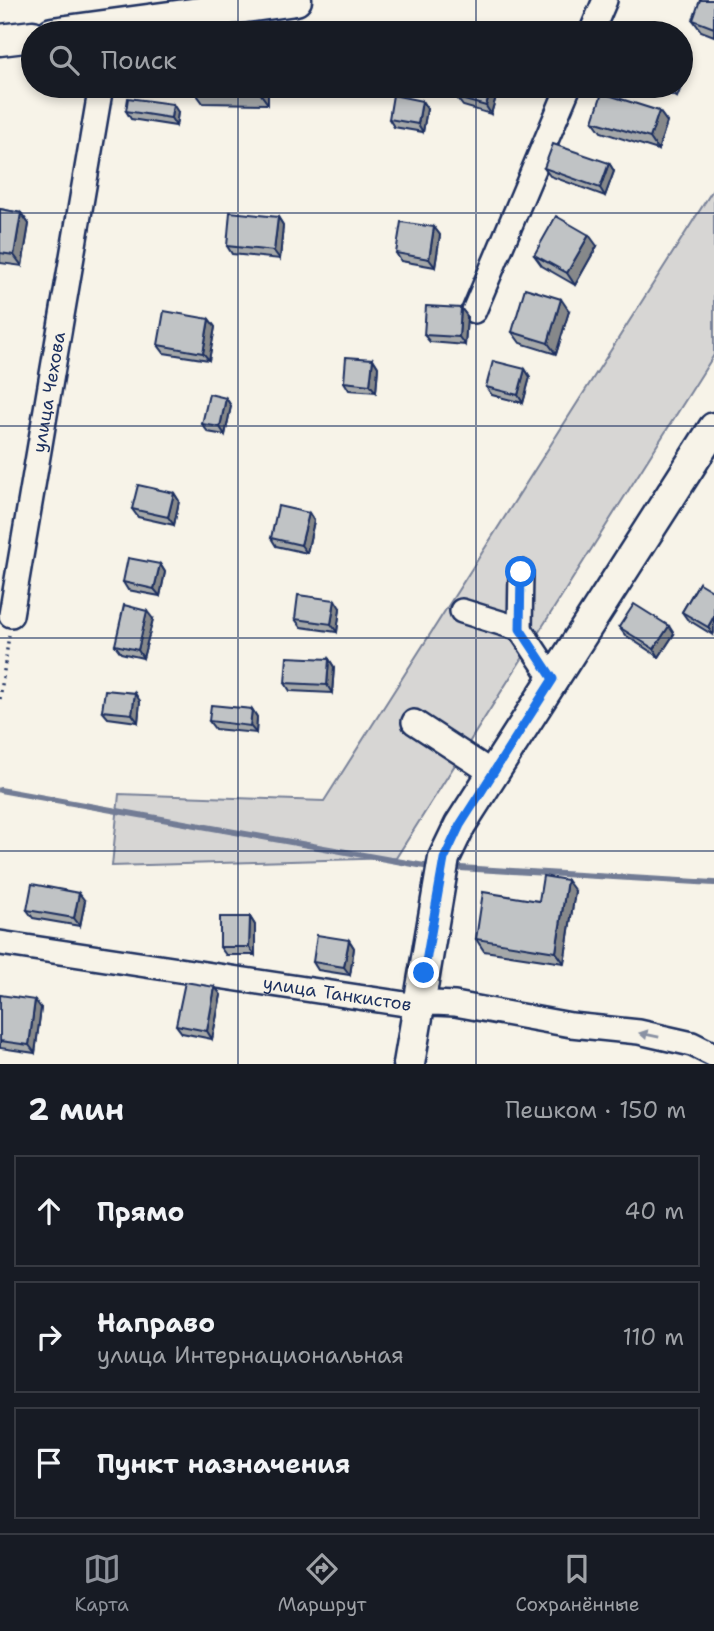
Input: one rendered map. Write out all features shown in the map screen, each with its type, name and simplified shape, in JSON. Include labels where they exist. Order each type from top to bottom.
[{"type":"main road","points":[[166,21],[296,0]]},
{"type":"main road","points":[[0,40],[21,37]]},
{"type":"main road","points":[[409,1064],[444,859],[460,825],[714,428]]},
{"type":"street","points":[[596,21],[605,0]]},
{"type":"street","name":"улица Чехова","points":[[11,615],[99,98]]},
{"type":"street","points":[[474,311],[564,98]]},
{"type":"street","points":[[521,572],[520,629],[553,679]]},
{"type":"street","points":[[463,611],[520,629]]},
{"type":"street","points":[[414,722],[492,773]]},
{"type":"street","name":"улица Танкистов","points":[[0,943],[418,1006],[434,1003],[455,1004],[571,1025],[639,1032],[692,1044],[714,1055]]},
{"type":"path","points":[[0,699],[11,615]]},
{"type":"shaded area","points":[[714,188],[714,355],[396,858],[112,866],[119,794],[324,801]]},
{"type":"building","points":[[700,0],[714,0],[714,28],[693,20]]},
{"type":"building","points":[[128,98],[173,104],[171,118],[126,111]]},
{"type":"building","points":[[392,98],[422,101],[418,124],[389,119]]},
{"type":"building","points":[[457,98],[488,98],[486,106]]},
{"type":"building","points":[[600,98],[618,98],[659,111],[650,138],[593,121]]},
{"type":"building","points":[[553,144],[609,163],[600,188],[544,168]]},
{"type":"building","points":[[0,209],[21,213],[14,255],[0,253]]},
{"type":"building","points":[[230,212],[278,217],[274,251],[227,246]]},
{"type":"building","points":[[556,216],[589,235],[567,273],[534,255]]},
{"type":"building","points":[[401,222],[434,227],[429,259],[396,253]]},
{"type":"building","points":[[525,288],[561,299],[548,343],[512,332]]},
{"type":"building","points":[[426,306],[461,308],[459,337],[424,335]]},
{"type":"building","points":[[164,311],[209,319],[203,353],[158,345]]},
{"type":"building","points":[[346,357],[373,359],[370,385],[344,382]]},
{"type":"building","points":[[493,361],[525,369],[518,395],[486,387]]},
{"type":"building","points":[[209,394],[226,398],[220,427],[202,424]]},
{"type":"building","points":[[138,485],[174,493],[168,517],[132,509]]},
{"type":"building","points":[[278,506],[309,513],[301,545],[271,538]]},
{"type":"building","points":[[128,558],[160,564],[154,589],[123,582]]},
{"type":"building","points":[[699,583],[714,592],[714,616],[708,627],[682,612]]},
{"type":"building","points":[[298,595],[335,600],[331,624],[295,619]]},
{"type":"building","points":[[634,604],[669,626],[654,649],[619,627]]},
{"type":"building","points":[[124,605],[147,611],[138,650],[115,645]]},
{"type":"building","points":[[287,657],[329,659],[327,685],[285,683]]},
{"type":"building","points":[[105,690],[135,693],[132,714],[102,711]]},
{"type":"building","points":[[211,705],[252,709],[250,726],[209,721]]},
{"type":"building","points":[[543,876],[567,880],[556,952],[476,939],[483,892],[539,901]]},
{"type":"building","points":[[32,884],[79,893],[74,918],[27,910]]},
{"type":"building","points":[[220,917],[250,917],[249,947],[220,947]]},
{"type":"building","points":[[317,935],[349,940],[344,967],[313,962]]},
{"type":"building","points":[[185,982],[215,987],[207,1031],[176,1025]]},
{"type":"building","points":[[0,995],[35,1000],[29,1045],[0,1041]]},
{"type":"waterway","points":[[0,790],[430,867]]},
{"type":"waterway","points":[[460,868],[714,883]]},
{"type":"route","points":[[424,973],[444,859],[460,825],[553,679],[520,629],[521,572]]}]
